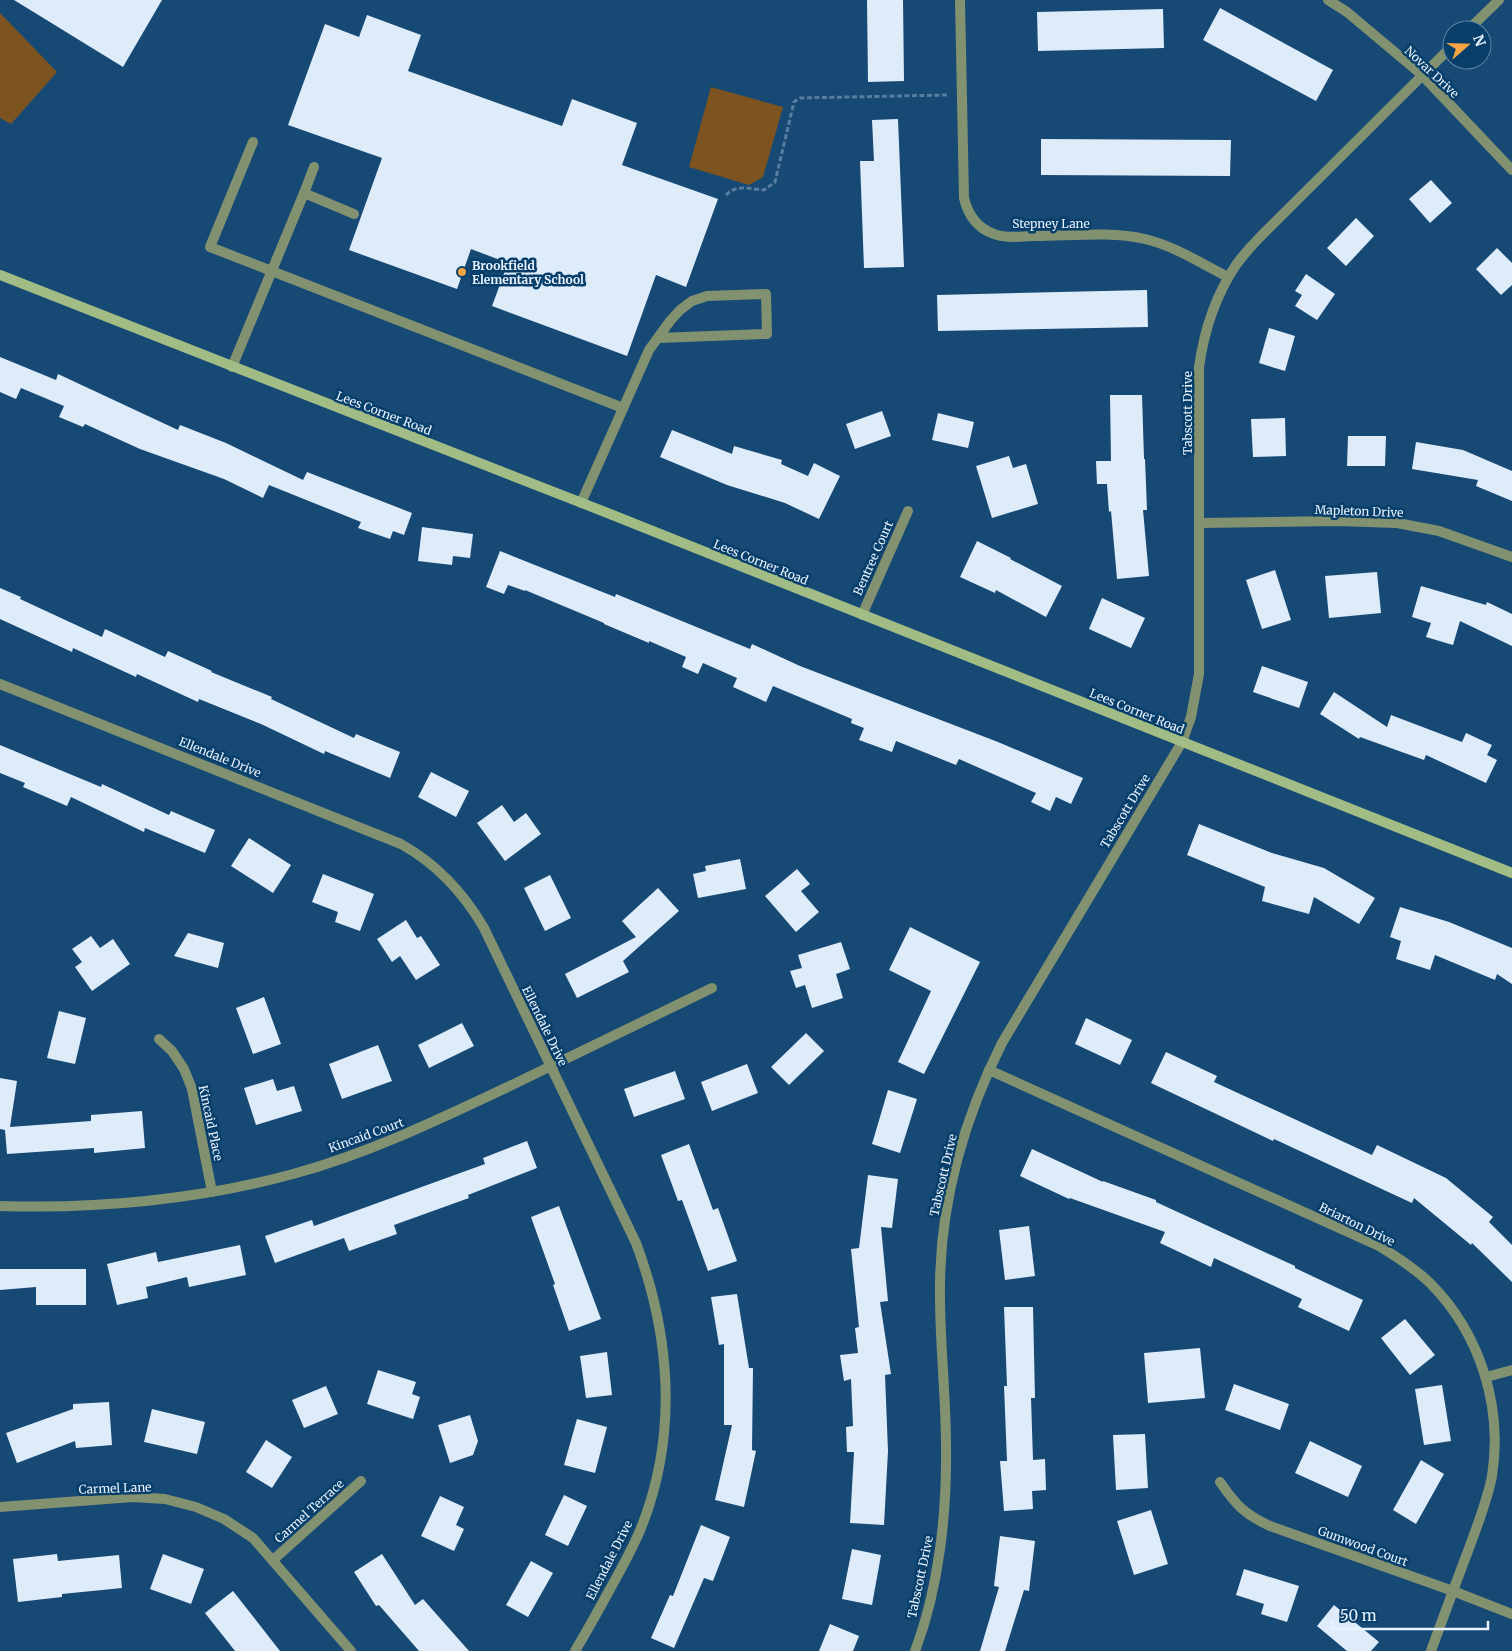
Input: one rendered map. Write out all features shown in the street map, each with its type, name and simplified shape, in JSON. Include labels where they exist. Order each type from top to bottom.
[{"type":"street","name":"Stepney Lane","points":[[960,0],[964,198],[967,209],[973,219],[982,228],[1002,236],[1115,235],[1146,240],[1175,250],[1228,278]]},
{"type":"street","name":"Novar Drive","points":[[1328,0],[1347,12],[1422,75],[1512,170]]},
{"type":"street","points":[[1478,20],[1499,0]]},
{"type":"street","name":"Tabscott Drive","points":[[915,1651],[932,1591],[940,1547],[945,1502],[946,1445],[940,1329],[940,1281],[945,1222],[954,1174],[968,1123],[989,1070],[1007,1035],[1182,742],[1190,717],[1199,674],[1199,367],[1206,329],[1219,296],[1238,262],[1262,235],[1442,56]]},
{"type":"street","points":[[253,142],[210,247],[623,408]]},
{"type":"street","points":[[232,367],[314,167]]},
{"type":"street","points":[[304,193],[354,214]]},
{"type":"street","name":"Lees Corner Road","points":[[0,275],[581,503],[1512,873]]},
{"type":"street","points":[[581,503],[649,350],[670,321],[692,301],[707,296],[766,294],[767,334],[658,338]]},
{"type":"street","name":"Bentree Court","points":[[862,615],[908,510]]},
{"type":"street","name":"Mapleton Drive","points":[[1200,523],[1336,521],[1397,523],[1439,531],[1512,557]]},
{"type":"street","name":"Ellendale Drive","points":[[0,684],[385,836],[416,852],[444,875],[457,888],[473,910],[636,1244],[656,1308],[664,1355],[665,1401],[662,1448],[643,1523],[631,1552],[575,1651]]},
{"type":"street","name":"Kincaid Court","points":[[0,1206],[37,1208],[99,1206],[163,1200],[212,1192],[293,1174],[354,1154],[424,1127],[712,988]]},
{"type":"street","name":"Kincaid Place","points":[[159,1039],[172,1051],[184,1070],[192,1088],[212,1192]]},
{"type":"street","name":"Briarton Drive","points":[[989,1070],[1379,1246],[1406,1262],[1430,1283],[1451,1306],[1467,1330],[1486,1377],[1492,1409],[1495,1442],[1492,1475],[1484,1506],[1431,1651]]},
{"type":"street","points":[[1486,1377],[1512,1370]]},
{"type":"street","name":"Carmel Terrace","points":[[273,1560],[361,1481]]},
{"type":"street","name":"Gumwood Court","points":[[1220,1482],[1233,1502],[1251,1517],[1270,1526],[1512,1614]]},
{"type":"street","name":"Carmel Lane","points":[[0,1507],[133,1497],[165,1499],[196,1506],[224,1519],[253,1538],[351,1651]]},
{"type":"path","points":[[726,195],[738,187],[764,190],[775,182],[794,102],[800,98],[948,95]]},
{"type":"shaded area","points":[[0,13],[57,72],[11,124],[0,118]]},
{"type":"shaded area","points":[[711,87],[783,107],[763,177],[749,185],[689,167]]},
{"type":"building","points":[[14,0],[162,0],[123,67]]},
{"type":"building","points":[[867,0],[903,0],[904,81],[868,82]]},
{"type":"building","points":[[1220,8],[1333,70],[1316,101],[1203,40]]},
{"type":"building","points":[[1163,9],[1164,48],[1038,51],[1037,12]]},
{"type":"building","points":[[367,15],[421,35],[408,71],[562,126],[572,99],[637,123],[622,165],[718,199],[686,287],[656,275],[627,356],[492,306],[508,263],[471,249],[457,289],[349,250],[382,158],[288,125],[325,24],[359,37]]},
{"type":"building","points":[[898,119],[904,267],[864,268],[860,161],[874,161],[872,120]]},
{"type":"building","points":[[1041,139],[1231,140],[1230,176],[1041,175]]},
{"type":"building","points":[[1431,180],[1452,203],[1430,223],[1409,199]]},
{"type":"building","points":[[1356,218],[1374,236],[1346,266],[1327,248]]},
{"type":"building","points":[[1497,248],[1512,263],[1512,285],[1501,295],[1476,269]]},
{"type":"building","points":[[1306,274],[1335,294],[1317,320],[1295,306],[1302,295],[1295,291]]},
{"type":"building","points":[[1147,290],[1148,327],[938,331],[937,295]]},
{"type":"building","points":[[1269,328],[1295,336],[1285,371],[1259,363]]},
{"type":"building","points":[[0,357],[56,380],[58,374],[178,430],[180,425],[226,443],[303,480],[307,472],[412,513],[404,535],[393,531],[390,539],[358,528],[361,522],[269,485],[263,498],[224,479],[140,449],[85,424],[83,427],[59,417],[64,406],[21,388],[16,399],[0,392]]},
{"type":"building","points":[[1110,395],[1142,395],[1147,510],[1143,510],[1149,576],[1117,579],[1107,484],[1097,484],[1096,461],[1111,461]]},
{"type":"building","points":[[882,411],[891,436],[855,449],[846,424]]},
{"type":"building","points":[[938,413],[974,422],[968,448],[932,440]]},
{"type":"building","points":[[1285,418],[1286,456],[1253,457],[1251,419]]},
{"type":"building","points":[[672,430],[732,454],[734,446],[782,460],[781,464],[808,476],[814,463],[840,476],[819,519],[785,503],[727,485],[660,457]]},
{"type":"building","points":[[1348,436],[1386,436],[1385,466],[1347,466]]},
{"type":"building","points":[[1416,442],[1463,450],[1512,471],[1512,501],[1476,486],[1478,480],[1412,469]]},
{"type":"building","points":[[1009,456],[1013,468],[1026,464],[1038,504],[992,518],[976,466]]},
{"type":"building","points":[[422,527],[473,534],[470,558],[453,556],[452,565],[418,561]]},
{"type":"building","points":[[977,541],[1062,586],[1046,617],[996,590],[995,593],[960,577]]},
{"type":"building","points":[[500,551],[615,597],[616,594],[750,649],[752,644],[800,666],[998,742],[1083,778],[1071,804],[1056,797],[1050,811],[1031,802],[1036,793],[959,759],[956,765],[896,741],[892,752],[859,740],[864,728],[851,723],[852,719],[773,686],[766,702],[733,687],[737,678],[703,663],[698,674],[682,667],[686,657],[525,590],[508,585],[504,594],[486,587]]},
{"type":"building","points":[[1275,570],[1291,620],[1262,629],[1246,580]]},
{"type":"building","points":[[1377,572],[1381,613],[1329,618],[1325,576]]},
{"type":"building","points":[[1421,586],[1486,605],[1487,602],[1512,614],[1512,646],[1460,621],[1453,645],[1426,637],[1431,623],[1412,617]]},
{"type":"building","points":[[0,588],[102,637],[105,629],[165,657],[168,651],[211,672],[272,697],[271,699],[354,738],[356,734],[400,752],[390,778],[325,751],[324,754],[261,724],[199,699],[198,702],[137,674],[136,677],[73,648],[72,652],[0,619]]},
{"type":"building","points":[[1102,598],[1145,618],[1131,648],[1089,629]]},
{"type":"building","points":[[1262,666],[1308,682],[1299,708],[1253,692]]},
{"type":"building","points":[[1334,692],[1387,727],[1391,715],[1462,742],[1466,733],[1492,745],[1487,755],[1497,760],[1486,783],[1426,755],[1424,760],[1360,737],[1359,739],[1320,714]]},
{"type":"building","points":[[0,745],[101,787],[102,784],[169,815],[171,811],[215,830],[205,853],[145,828],[144,832],[71,797],[67,806],[23,787],[25,783],[0,773]]},
{"type":"building","points":[[431,772],[469,791],[456,817],[418,797]]},
{"type":"building","points":[[502,805],[514,822],[526,813],[541,834],[505,861],[477,823]]},
{"type":"building","points":[[1199,824],[1272,853],[1324,868],[1375,898],[1359,924],[1314,897],[1309,914],[1262,901],[1265,887],[1187,855]]},
{"type":"building","points":[[249,838],[291,865],[273,893],[231,866]]},
{"type":"building","points":[[740,859],[746,889],[698,898],[693,874],[706,871],[705,866]]},
{"type":"building","points":[[797,869],[810,884],[801,891],[819,912],[796,932],[765,896]]},
{"type":"building","points":[[323,874],[374,894],[360,931],[335,922],[338,912],[312,902]]},
{"type":"building","points":[[550,875],[571,918],[545,931],[524,888]]},
{"type":"building","points":[[658,888],[679,911],[623,961],[629,972],[577,998],[565,974],[636,937],[622,921]]},
{"type":"building","points":[[1400,907],[1449,922],[1512,948],[1512,984],[1497,974],[1495,980],[1435,955],[1430,970],[1396,959],[1401,941],[1390,937]]},
{"type":"building","points":[[406,920],[417,938],[421,936],[440,965],[416,980],[400,956],[392,962],[377,939]]},
{"type":"building","points":[[910,927],[980,962],[924,1074],[898,1062],[931,991],[889,970]]},
{"type":"building","points":[[188,933],[224,943],[218,968],[174,956]]},
{"type":"building","points":[[91,936],[100,948],[113,939],[130,964],[92,991],[75,967],[82,962],[72,949]]},
{"type":"building","points":[[841,942],[850,969],[836,974],[843,998],[812,1008],[805,985],[796,988],[790,971],[802,968],[798,955]]},
{"type":"building","points":[[264,997],[281,1044],[253,1054],[236,1008]]},
{"type":"building","points":[[59,1011],[86,1018],[75,1064],[47,1058]]},
{"type":"building","points":[[1086,1018],[1132,1040],[1120,1065],[1075,1044]]},
{"type":"building","points":[[462,1023],[474,1046],[429,1068],[418,1045]]},
{"type":"building","points":[[806,1033],[824,1051],[789,1085],[771,1067]]},
{"type":"building","points":[[378,1045],[392,1081],[342,1099],[329,1064]]},
{"type":"building","points":[[1166,1052],[1217,1076],[1214,1082],[1372,1155],[1377,1145],[1446,1178],[1493,1217],[1489,1222],[1512,1245],[1512,1282],[1472,1243],[1471,1245],[1414,1198],[1412,1203],[1274,1139],[1273,1141],[1151,1083]]},
{"type":"building","points":[[747,1064],[758,1093],[712,1111],[701,1082]]},
{"type":"building","points":[[675,1071],[685,1099],[634,1117],[624,1089]]},
{"type":"building","points":[[0,1078],[17,1081],[10,1127],[91,1121],[91,1115],[142,1111],[145,1148],[94,1153],[94,1148],[7,1154],[5,1130],[0,1129]]},
{"type":"building","points":[[273,1079],[277,1091],[294,1086],[302,1111],[256,1125],[244,1088]]},
{"type":"building","points":[[888,1090],[917,1099],[900,1153],[872,1144]]},
{"type":"building","points":[[527,1141],[537,1168],[468,1195],[469,1198],[394,1225],[397,1234],[349,1251],[344,1238],[275,1263],[265,1236],[312,1220],[314,1226],[485,1164],[483,1158]]},
{"type":"building","points":[[689,1144],[713,1210],[718,1208],[737,1261],[708,1271],[682,1200],[678,1201],[661,1155]]},
{"type":"building","points":[[1032,1149],[1103,1182],[1156,1200],[1156,1202],[1295,1266],[1295,1268],[1363,1300],[1349,1331],[1298,1307],[1302,1299],[1214,1258],[1211,1267],[1160,1243],[1165,1232],[1069,1199],[1020,1176]]},
{"type":"building","points":[[868,1175],[898,1179],[892,1228],[881,1227],[888,1301],[880,1302],[891,1374],[885,1375],[888,1451],[884,1525],[850,1523],[854,1452],[847,1452],[846,1427],[853,1426],[851,1379],[844,1381],[840,1355],[858,1353],[855,1328],[859,1327],[851,1249],[859,1248]]},
{"type":"building","points":[[559,1206],[601,1319],[569,1331],[553,1285],[555,1284],[531,1217]]},
{"type":"building","points":[[1029,1226],[1035,1276],[1005,1280],[999,1230]]},
{"type":"building","points":[[240,1245],[246,1275],[189,1287],[187,1277],[146,1287],[148,1298],[117,1305],[107,1264],[156,1252],[158,1262]]},
{"type":"building","points":[[0,1269],[86,1269],[86,1305],[36,1305],[36,1287],[0,1290]]},
{"type":"building","points":[[737,1294],[749,1368],[753,1368],[752,1450],[756,1451],[744,1507],[715,1500],[732,1425],[724,1425],[724,1344],[719,1345],[711,1297]]},
{"type":"building","points":[[1004,1307],[1033,1307],[1035,1398],[1031,1398],[1033,1460],[1045,1459],[1046,1490],[1032,1491],[1033,1509],[1004,1511],[1000,1461],[1007,1461],[1004,1386],[1007,1386]]},
{"type":"building","points":[[1405,1319],[1435,1355],[1410,1375],[1381,1338]]},
{"type":"building","points":[[1200,1348],[1205,1398],[1148,1403],[1144,1353]]},
{"type":"building","points":[[607,1352],[612,1395],[586,1398],[580,1356]]},
{"type":"building","points":[[378,1370],[416,1382],[412,1394],[420,1397],[413,1419],[367,1404]]},
{"type":"building","points":[[1234,1384],[1289,1404],[1280,1430],[1225,1410]]},
{"type":"building","points":[[1442,1385],[1451,1441],[1424,1445],[1415,1389]]},
{"type":"building","points":[[326,1386],[338,1414],[304,1428],[292,1400]]},
{"type":"building","points":[[109,1402],[112,1445],[76,1448],[75,1441],[17,1463],[6,1433],[73,1409],[73,1404]]},
{"type":"building","points":[[152,1409],[205,1422],[197,1454],[144,1442]]},
{"type":"building","points":[[470,1415],[478,1441],[473,1455],[450,1463],[438,1425]]},
{"type":"building","points":[[577,1419],[607,1427],[595,1473],[564,1465]]},
{"type":"building","points":[[1145,1434],[1148,1488],[1116,1490],[1113,1435]]},
{"type":"building","points":[[266,1440],[292,1457],[272,1488],[246,1472]]},
{"type":"building","points":[[1310,1441],[1362,1466],[1348,1497],[1295,1473]]},
{"type":"building","points":[[1421,1460],[1444,1474],[1416,1524],[1393,1510]]},
{"type":"building","points":[[564,1495],[587,1506],[568,1546],[545,1535]]},
{"type":"building","points":[[440,1496],[464,1507],[456,1525],[464,1529],[454,1551],[421,1536]]},
{"type":"building","points":[[1151,1510],[1168,1564],[1134,1575],[1117,1521]]},
{"type":"building","points":[[701,1525],[730,1537],[713,1581],[704,1578],[674,1648],[651,1638],[670,1595],[673,1596]]},
{"type":"building","points":[[1000,1536],[1035,1541],[1029,1591],[1024,1590],[1005,1651],[980,1651],[999,1587],[994,1586]]},
{"type":"building","points":[[852,1549],[881,1555],[872,1605],[842,1599]]},
{"type":"building","points":[[57,1554],[58,1561],[119,1555],[122,1588],[62,1594],[62,1597],[18,1602],[13,1559]]},
{"type":"building","points":[[163,1554],[204,1569],[191,1604],[150,1589]]},
{"type":"building","points":[[382,1554],[415,1605],[423,1599],[469,1651],[419,1651],[379,1605],[376,1606],[354,1572]]},
{"type":"building","points":[[531,1561],[553,1573],[528,1617],[506,1605]]},
{"type":"building","points":[[1244,1569],[1299,1586],[1287,1622],[1261,1614],[1264,1604],[1236,1595]]},
{"type":"building","points":[[233,1591],[280,1651],[235,1651],[205,1613]]},
{"type":"building","points":[[1334,1605],[1379,1642],[1371,1651],[1347,1651],[1317,1626]]},
{"type":"building","points":[[830,1624],[859,1636],[853,1651],[819,1651]]},
{"type":"place","name":"Brookfield Elementary School","points":[[462,272]]}]
